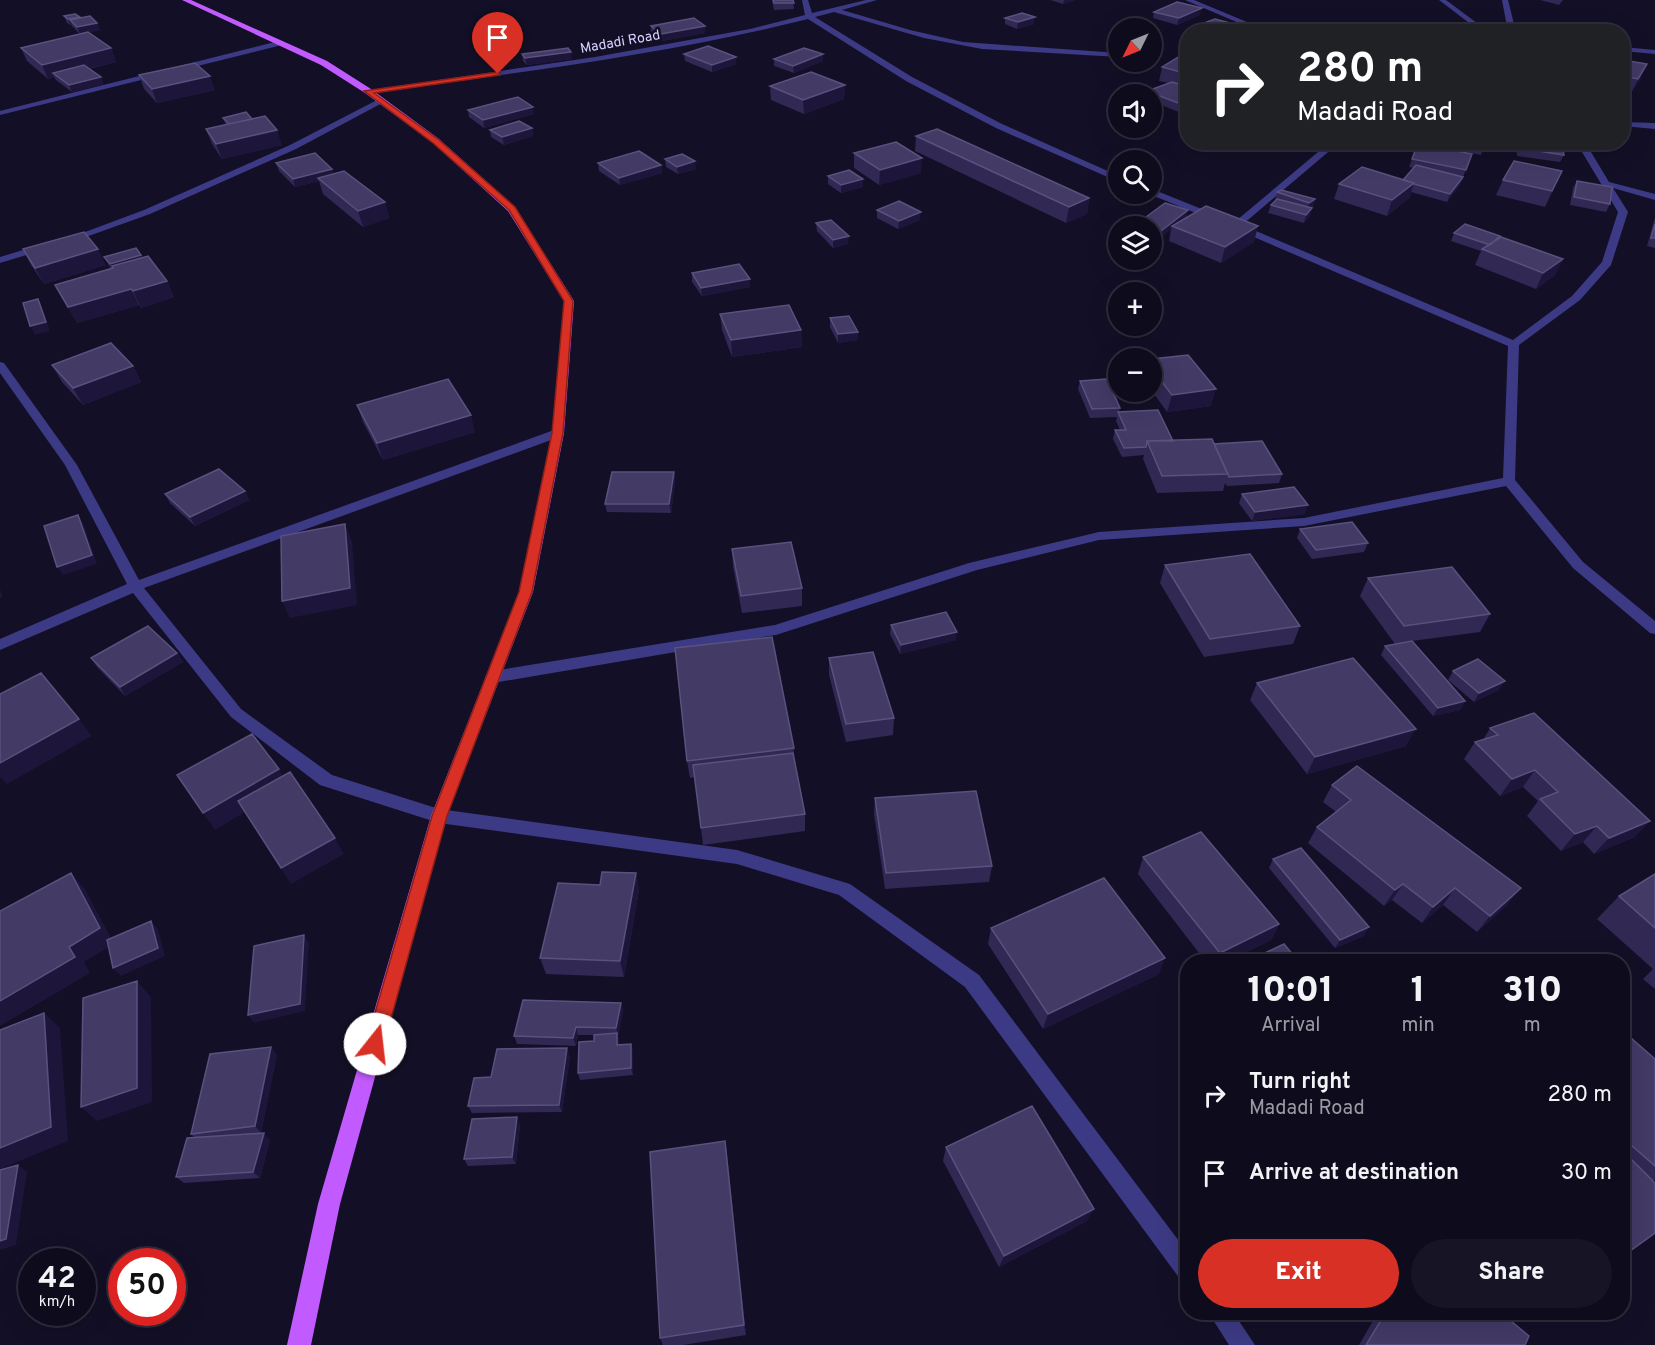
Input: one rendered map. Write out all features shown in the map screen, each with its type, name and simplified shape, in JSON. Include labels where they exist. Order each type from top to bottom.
[{"type":"main road","points":[[185,0],[324,63],[368,91],[436,141],[512,209],[568,301],[558,433],[526,592],[440,816],[329,1203],[299,1345]]},
{"type":"street","points":[[805,0],[809,16],[909,79],[999,126],[1108,174]]},
{"type":"street","name":"Madadi Road","points":[[368,91],[594,59],[750,31],[874,0]]},
{"type":"street","points":[[1188,0],[1249,24]]},
{"type":"street","points":[[1215,0],[1217,10]]},
{"type":"street","points":[[1442,0],[1475,24]]},
{"type":"street","points":[[1505,0],[1512,24]]},
{"type":"street","points":[[832,10],[946,41],[981,47],[1108,53]]},
{"type":"street","points":[[0,113],[279,43]]},
{"type":"street","points":[[1630,50],[1655,52]]},
{"type":"street","points":[[0,260],[73,239],[147,212],[293,147],[382,101]]},
{"type":"street","points":[[1630,124],[1655,126]]},
{"type":"street","points":[[1236,225],[1326,150]]},
{"type":"street","points":[[1514,344],[1576,298],[1607,263],[1623,212],[1585,150]]},
{"type":"street","points":[[1607,184],[1655,197]]},
{"type":"street","points":[[1162,196],[1236,225],[1514,344]]},
{"type":"street","points":[[1514,344],[1509,481],[1578,565],[1655,629]]},
{"type":"street","points":[[0,365],[70,465],[135,586],[236,713],[326,780],[440,816],[737,857],[844,889],[972,981],[1180,1260]]},
{"type":"street","points":[[0,645],[135,586],[558,433]]},
{"type":"street","points":[[494,677],[776,630],[974,566],[1099,536],[1304,522],[1509,481]]},
{"type":"street","points":[[1225,1320],[1243,1345]]},
{"type":"building","points":[[773,0],[793,0],[794,3],[774,3]]},
{"type":"building","points":[[1177,2],[1202,8],[1179,18],[1154,12]]},
{"type":"building","points":[[1022,13],[1035,17],[1018,22],[1005,18]]},
{"type":"building","points":[[75,14],[80,17],[68,19],[64,16]]},
{"type":"building","points":[[90,16],[97,23],[77,27],[70,20]]},
{"type":"building","points":[[694,18],[705,26],[661,34],[651,26]]},
{"type":"building","points":[[1215,19],[1234,24],[1201,24]]},
{"type":"building","points":[[88,32],[111,48],[42,65],[21,48]]},
{"type":"building","points":[[708,46],[736,57],[712,65],[684,54]]},
{"type":"building","points":[[568,48],[571,52],[525,58],[522,54]]},
{"type":"building","points":[[804,48],[823,54],[793,66],[774,59]]},
{"type":"building","points":[[1180,56],[1180,72],[1162,67]]},
{"type":"building","points":[[1630,61],[1647,64],[1638,79],[1630,77]]},
{"type":"building","points":[[195,63],[210,76],[152,89],[139,75]]},
{"type":"building","points":[[84,65],[101,77],[69,85],[53,73]]},
{"type":"building","points":[[811,72],[845,85],[803,100],[770,86]]},
{"type":"building","points":[[1172,82],[1180,84],[1180,104],[1162,97],[1162,86]]},
{"type":"building","points":[[518,97],[533,107],[483,120],[468,110]]},
{"type":"building","points":[[246,112],[252,119],[229,124],[223,118]]},
{"type":"building","points":[[265,116],[277,130],[216,144],[206,129]]},
{"type":"building","points":[[519,121],[532,128],[502,137],[490,130]]},
{"type":"building","points":[[937,129],[1089,198],[1069,207],[916,136]]},
{"type":"building","points":[[896,142],[922,158],[880,170],[854,153]]},
{"type":"building","points":[[1415,150],[1452,150],[1472,154],[1466,170],[1412,159]]},
{"type":"building","points":[[1533,150],[1563,150],[1564,155]]},
{"type":"building","points":[[639,151],[661,165],[619,178],[598,163]]},
{"type":"building","points":[[315,153],[332,169],[293,179],[276,163]]},
{"type":"building","points":[[682,154],[695,161],[677,167],[665,159]]},
{"type":"building","points":[[1514,161],[1562,171],[1552,191],[1503,180]]},
{"type":"building","points":[[1416,165],[1463,177],[1450,194],[1403,180]]},
{"type":"building","points":[[1362,167],[1414,183],[1392,200],[1339,184]]},
{"type":"building","points":[[849,170],[863,179],[841,185],[828,176]]},
{"type":"building","points":[[344,171],[385,202],[358,211],[318,178]]},
{"type":"building","points":[[1577,181],[1612,187],[1610,204],[1574,197]]},
{"type":"building","points":[[1281,190],[1315,199],[1309,203],[1277,192]]},
{"type":"building","points":[[1277,199],[1312,208],[1306,215],[1271,205]]},
{"type":"building","points":[[899,201],[921,212],[899,221],[877,210]]},
{"type":"building","points":[[1165,203],[1188,210],[1162,230],[1162,216],[1147,216]]},
{"type":"building","points":[[1206,206],[1258,226],[1225,247],[1172,226]]},
{"type":"building","points":[[831,220],[849,236],[833,240],[816,223]]},
{"type":"building","points":[[1465,224],[1500,236],[1490,245],[1454,233]]},
{"type":"building","points":[[1655,224],[1655,238],[1651,238]]},
{"type":"building","points":[[84,232],[98,249],[35,268],[23,249]]},
{"type":"building","points":[[1501,237],[1563,259],[1543,273],[1482,249]]},
{"type":"building","points":[[136,248],[141,255],[110,264],[104,257]]},
{"type":"building","points":[[148,256],[167,281],[68,307],[55,285],[113,268],[112,266]]},
{"type":"building","points":[[739,264],[750,279],[701,288],[692,273]]},
{"type":"building","points":[[38,299],[46,322],[30,326],[23,303]]},
{"type":"building","points":[[789,305],[801,330],[731,340],[720,314]]},
{"type":"building","points":[[849,316],[858,332],[838,334],[830,318]]},
{"type":"building","points":[[111,343],[133,366],[73,388],[52,365]]},
{"type":"building","points":[[1188,355],[1216,389],[1172,395],[1162,382],[1162,358]]},
{"type":"building","points":[[448,379],[471,415],[377,443],[357,405]]},
{"type":"building","points":[[1107,379],[1108,402],[1117,402],[1120,408],[1092,409],[1080,381]]},
{"type":"building","points":[[1158,410],[1173,441],[1147,441],[1146,447],[1124,448],[1115,430],[1126,430],[1118,412]]},
{"type":"building","points":[[1212,439],[1228,474],[1162,476],[1147,441]]},
{"type":"building","points":[[1262,441],[1282,474],[1229,477],[1214,444]]},
{"type":"building","points":[[219,469],[245,491],[190,517],[165,494]]},
{"type":"building","points":[[612,472],[674,472],[669,504],[605,504]]},
{"type":"building","points":[[1294,487],[1308,505],[1255,512],[1242,494]]},
{"type":"building","points":[[78,515],[92,555],[57,567],[44,526]]},
{"type":"building","points":[[1352,522],[1368,543],[1316,550],[1300,529]]},
{"type":"building","points":[[345,524],[350,588],[282,601],[281,536]]},
{"type":"building","points":[[791,542],[802,588],[741,596],[732,549]]},
{"type":"building","points":[[1250,554],[1300,626],[1210,639],[1165,565]]},
{"type":"building","points":[[1452,567],[1490,614],[1404,626],[1368,578]]},
{"type":"building","points":[[946,612],[957,632],[901,645],[891,625]]},
{"type":"building","points":[[148,626],[177,653],[120,687],[91,658]]},
{"type":"building","points":[[772,637],[794,748],[687,761],[675,648]]},
{"type":"building","points":[[1412,641],[1465,701],[1438,708],[1385,646]]},
{"type":"building","points":[[873,652],[894,718],[846,724],[829,658]]},
{"type":"building","points":[[1353,658],[1416,729],[1315,757],[1257,683]]},
{"type":"building","points":[[1478,659],[1505,681],[1479,693],[1453,671]]},
{"type":"building","points":[[41,673],[79,719],[0,763],[0,694]]},
{"type":"building","points":[[1534,713],[1650,821],[1609,838],[1597,826],[1575,834],[1540,799],[1558,792],[1535,770],[1512,779],[1475,742],[1498,735],[1490,728]]},
{"type":"building","points":[[252,734],[279,769],[203,813],[177,775]]},
{"type":"building","points":[[793,753],[805,814],[701,828],[693,765]]},
{"type":"building","points":[[1357,766],[1521,888],[1490,916],[1455,888],[1433,907],[1403,884],[1395,890],[1317,827],[1351,800],[1332,785]]},
{"type":"building","points":[[290,772],[335,838],[281,868],[238,801]]},
{"type":"building","points":[[976,791],[992,866],[886,873],[875,798]]},
{"type":"building","points":[[1201,832],[1279,924],[1220,953],[1143,857]]},
{"type":"building","points":[[1301,848],[1369,927],[1340,940],[1273,859]]},
{"type":"building","points":[[602,872],[636,873],[620,961],[540,958],[558,883],[600,885]]},
{"type":"building","points":[[71,873],[100,928],[69,947],[75,957],[0,1001],[0,911]]},
{"type":"building","points":[[1655,874],[1655,928],[1619,896]]},
{"type":"building","points":[[1104,878],[1165,958],[1048,1014],[991,928]]},
{"type":"building","points":[[151,921],[158,948],[113,968],[107,940]]},
{"type":"building","points":[[304,935],[300,1004],[248,1015],[254,946]]},
{"type":"building","points":[[1284,944],[1292,954],[1263,954]]},
{"type":"building","points":[[137,981],[137,1088],[81,1107],[83,998]]},
{"type":"building","points":[[523,1000],[621,1003],[616,1028],[576,1027],[573,1038],[514,1036]]},
{"type":"building","points":[[44,1013],[51,1127],[0,1148],[0,1030]]},
{"type":"building","points":[[617,1033],[617,1045],[631,1044],[631,1068],[578,1073],[579,1042],[594,1041],[594,1035]]},
{"type":"building","points":[[1630,1037],[1655,1059],[1655,1166],[1630,1144]]},
{"type":"building","points":[[271,1047],[255,1126],[191,1134],[210,1054]]},
{"type":"building","points":[[567,1048],[559,1105],[468,1106],[474,1078],[491,1077],[497,1049]]},
{"type":"building","points":[[1032,1106],[1094,1209],[1004,1256],[946,1147]]},
{"type":"building","points":[[517,1117],[512,1157],[464,1159],[472,1119]]},
{"type":"building","points":[[264,1133],[253,1172],[176,1177],[187,1138]]},
{"type":"building","points":[[725,1141],[744,1325],[660,1338],[650,1152]]},
{"type":"building","points":[[1630,1158],[1655,1183],[1655,1233],[1630,1251]]},
{"type":"building","points":[[18,1165],[6,1239],[0,1241],[0,1170]]},
{"type":"building","points":[[1381,1320],[1510,1320],[1529,1336],[1525,1345],[1366,1345]]},
{"type":"route","points":[[375,1044],[440,816],[526,592],[558,433],[568,301],[512,209],[436,141],[368,91],[498,74]]}]
